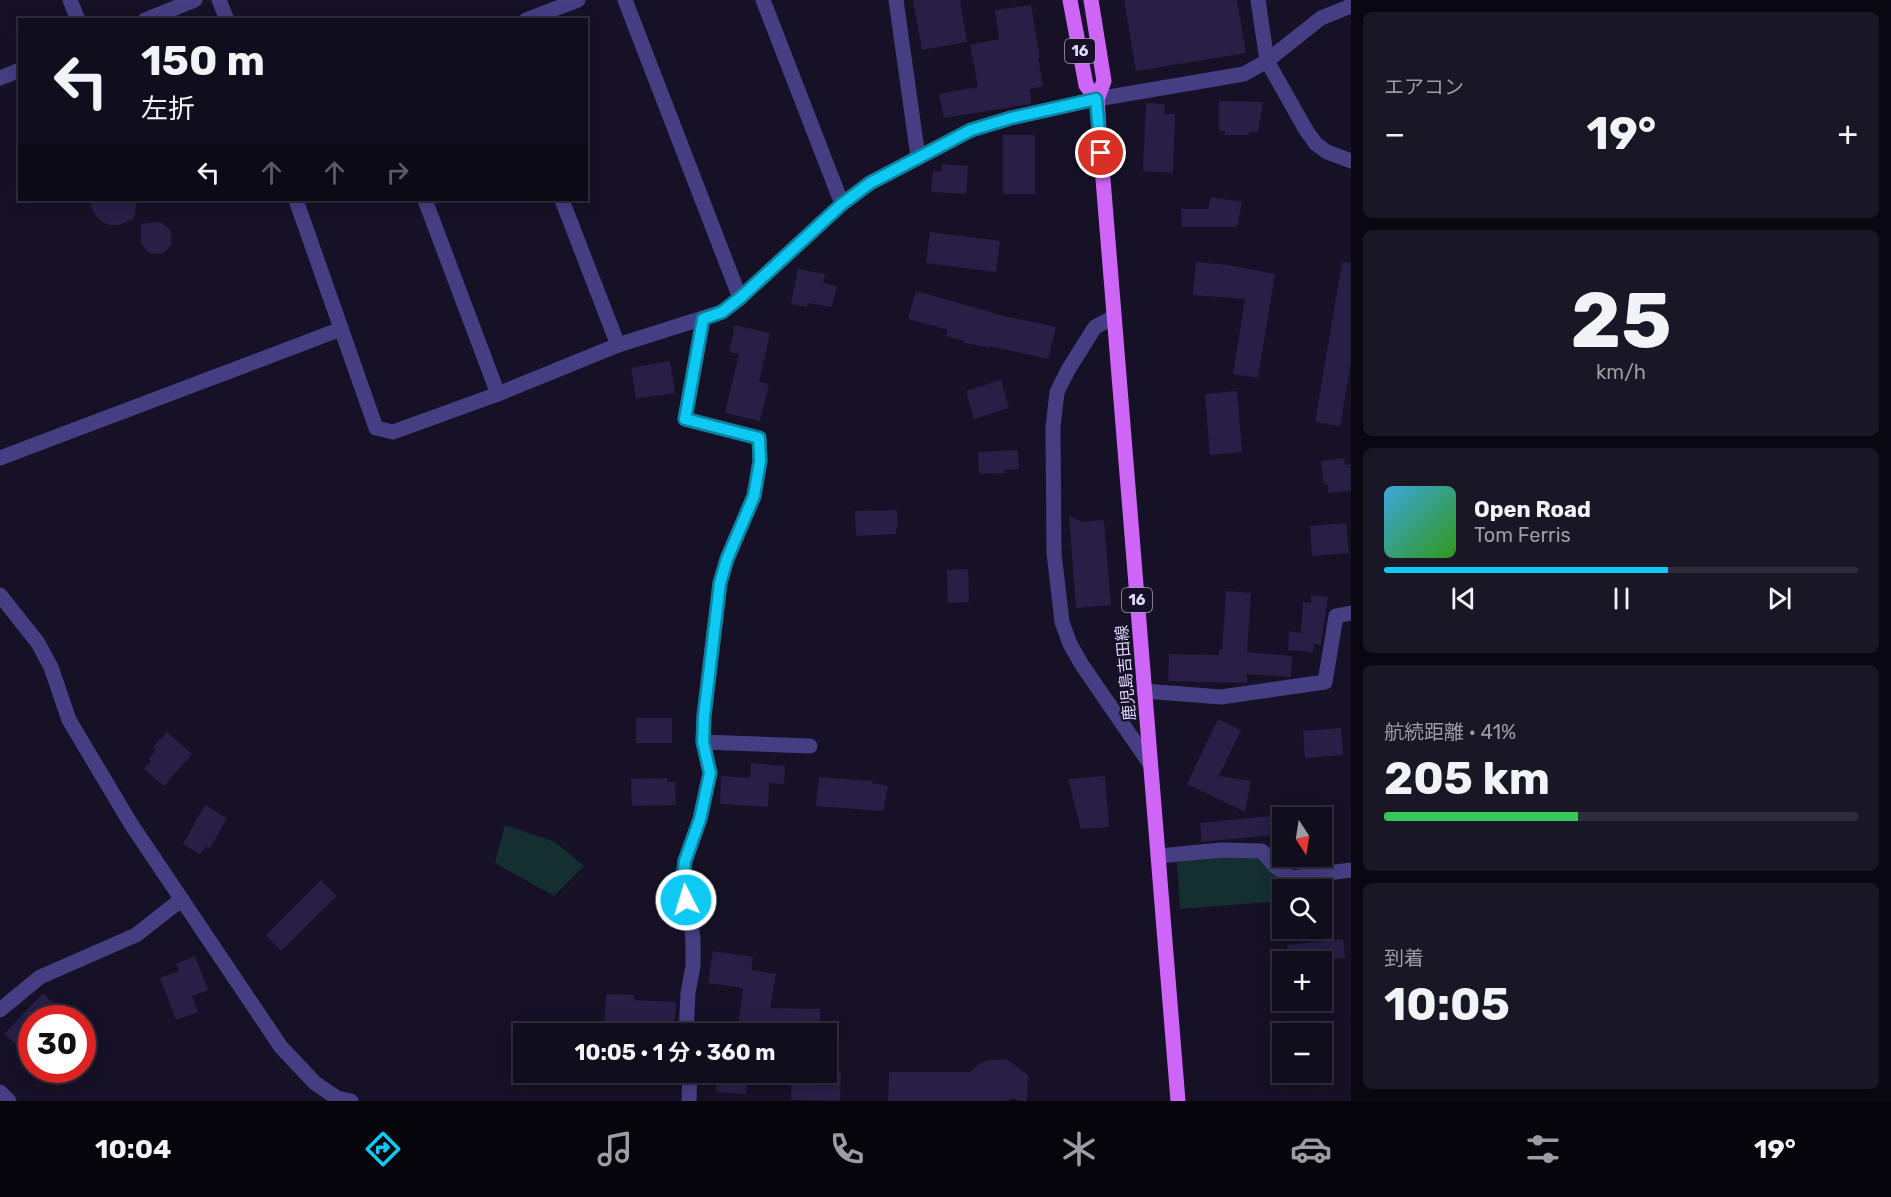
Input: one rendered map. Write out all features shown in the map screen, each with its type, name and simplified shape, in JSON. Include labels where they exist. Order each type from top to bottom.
[{"type":"main road","name":"鹿児島吉田線","points":[[1070,0],[1086,85],[1096,99]]},
{"type":"main road","name":"鹿児島吉田線","points":[[1091,0],[1104,81],[1096,99],[1178,1101]]},
{"type":"street","points":[[70,0],[77,18]]},
{"type":"street","points":[[150,18],[195,0]]},
{"type":"street","points":[[219,0],[226,18]]},
{"type":"street","points":[[530,18],[561,3],[578,0]]},
{"type":"street","points":[[625,0],[740,298]]},
{"type":"street","points":[[763,0],[842,204]]},
{"type":"street","points":[[896,0],[918,157]]},
{"type":"street","points":[[1258,0],[1267,61],[1306,130],[1327,152],[1351,161]]},
{"type":"street","points":[[296,201],[376,428],[393,432],[498,394],[618,345],[722,312],[842,204],[870,183],[971,130],[1011,118],[1096,99],[1244,74],[1267,61],[1321,18],[1351,6]]},
{"type":"street","points":[[0,78],[18,71]]},
{"type":"street","points":[[425,201],[498,394]]},
{"type":"street","points":[[562,201],[618,345]]},
{"type":"street","points":[[1114,317],[1095,327],[1057,392],[1053,428],[1054,553],[1062,622],[1070,645],[1150,764]]},
{"type":"street","points":[[687,1023],[688,993],[693,966],[693,940],[690,913],[682,887],[685,861],[700,819],[710,773],[703,742],[704,716],[720,583],[727,559],[754,496],[760,461],[759,438],[685,419],[703,319]]},
{"type":"street","points":[[0,458],[341,329]]},
{"type":"street","points":[[0,595],[38,644],[51,667],[69,720],[131,824],[281,1047],[315,1083],[337,1098],[351,1101]]},
{"type":"street","points":[[1144,691],[1221,697],[1325,682],[1336,616],[1351,613]]},
{"type":"street","points":[[703,742],[810,746]]},
{"type":"street","points":[[1158,856],[1222,850],[1262,851],[1275,866],[1291,878],[1351,870]]},
{"type":"street","points":[[0,1010],[40,976],[136,935],[182,899]]},
{"type":"street","points":[[689,1101],[690,1083]]},
{"type":"street","points":[[0,1092],[9,1101]]},
{"type":"green space","points":[[505,825],[555,842],[584,866],[554,896],[495,863]]},
{"type":"green space","points":[[1259,853],[1280,879],[1272,879],[1272,902],[1180,909],[1177,860]]},
{"type":"building","points":[[913,0],[960,0],[967,42],[922,50]]},
{"type":"building","points":[[1124,0],[1237,0],[1246,53],[1136,71]]},
{"type":"building","points":[[1031,5],[1043,86],[1030,89],[1031,104],[944,118],[939,94],[978,87],[970,45],[999,39],[995,10]]},
{"type":"building","points":[[1219,101],[1263,102],[1258,132],[1250,132],[1249,135],[1225,135],[1225,131],[1219,131]]},
{"type":"building","points":[[1146,103],[1165,104],[1164,114],[1175,114],[1173,173],[1143,171]]},
{"type":"building","points":[[1003,135],[1035,135],[1035,194],[1003,194]]},
{"type":"building","points":[[942,164],[968,166],[966,194],[931,192],[933,171],[942,171]]},
{"type":"building","points":[[1211,197],[1242,202],[1237,227],[1182,227],[1181,209],[1208,209]]},
{"type":"building","points":[[89,201],[137,201],[134,219],[118,225],[102,222],[93,212]]},
{"type":"building","points":[[162,223],[170,230],[172,240],[164,253],[153,254],[141,244],[141,224]]},
{"type":"building","points":[[930,232],[1000,241],[996,272],[926,263]]},
{"type":"building","points":[[1196,262],[1228,265],[1275,274],[1258,378],[1233,374],[1245,299],[1193,295]]},
{"type":"building","points":[[1342,262],[1351,263],[1351,362],[1340,426],[1315,422]]},
{"type":"building","points":[[798,269],[825,274],[823,283],[837,286],[832,307],[808,303],[807,307],[791,304]]},
{"type":"building","points":[[916,291],[994,314],[1056,327],[1048,359],[990,346],[991,348],[964,343],[964,341],[946,336],[948,330],[908,319]]},
{"type":"building","points":[[735,325],[770,333],[759,382],[769,384],[760,421],[725,413],[739,354],[729,352]]},
{"type":"building","points":[[670,361],[675,393],[636,399],[631,368]]},
{"type":"building","points":[[1001,380],[1009,408],[974,419],[966,391]]},
{"type":"building","points":[[1237,391],[1242,452],[1210,455],[1205,394]]},
{"type":"building","points":[[1018,450],[1019,469],[1005,470],[1005,473],[979,474],[978,452]]},
{"type":"building","points":[[1344,458],[1345,465],[1351,464],[1351,491],[1328,493],[1328,485],[1324,485],[1321,461]]},
{"type":"building","points":[[897,510],[896,534],[856,536],[855,511]]},
{"type":"building","points":[[1069,515],[1082,522],[1104,520],[1111,605],[1076,608]]},
{"type":"building","points":[[1346,523],[1349,553],[1312,556],[1310,526]]},
{"type":"building","points":[[968,569],[969,602],[948,603],[947,570]]},
{"type":"building","points":[[1226,591],[1251,593],[1247,652],[1292,656],[1291,677],[1247,674],[1247,683],[1168,681],[1169,654],[1219,655],[1219,650],[1222,650]]},
{"type":"building","points":[[1311,595],[1328,597],[1321,645],[1314,644],[1313,652],[1288,650],[1289,631],[1301,633],[1303,602],[1311,603]]},
{"type":"building","points":[[636,718],[672,718],[672,743],[636,743]]},
{"type":"building","points":[[1218,719],[1241,730],[1219,776],[1251,781],[1245,812],[1187,784]]},
{"type":"building","points":[[1341,728],[1343,755],[1305,758],[1303,731]]},
{"type":"building","points":[[167,732],[192,754],[164,786],[144,769],[151,762],[149,759],[156,750],[153,747]]},
{"type":"building","points":[[751,763],[785,766],[784,784],[769,783],[768,807],[720,804],[721,776],[750,778]]},
{"type":"building","points":[[1105,776],[1109,827],[1081,829],[1068,779]]},
{"type":"building","points":[[819,777],[872,781],[872,783],[888,786],[883,811],[816,806]]},
{"type":"building","points":[[667,778],[667,782],[675,782],[676,805],[632,806],[631,779]]},
{"type":"building","points":[[205,805],[227,818],[210,848],[207,846],[200,854],[183,844]]},
{"type":"building","points":[[1271,816],[1272,835],[1202,842],[1200,823]]},
{"type":"building","points":[[321,880],[337,896],[281,951],[266,935]]},
{"type":"building","points":[[1343,939],[1345,958],[1332,959],[1332,951],[1287,951],[1287,945]]},
{"type":"building","points":[[713,951],[753,957],[751,970],[776,974],[770,1008],[820,1009],[820,1023],[738,1023],[743,988],[708,983]]},
{"type":"building","points":[[195,956],[208,990],[192,996],[198,1012],[176,1020],[160,978],[179,971],[176,964]]},
{"type":"building","points":[[43,993],[55,1005],[32,1005]]},
{"type":"building","points":[[606,994],[634,995],[634,1000],[676,1002],[674,1023],[604,1023]]},
{"type":"building","points":[[18,1019],[18,1046],[4,1034]]},
{"type":"building","points":[[1006,1059],[1028,1075],[1027,1101],[1012,1098],[1007,1101],[888,1101],[889,1072],[970,1072],[979,1064],[989,1060]]},
{"type":"building","points":[[837,1072],[841,1072],[840,1101],[791,1100],[792,1083],[837,1083]]},
{"type":"building","points":[[716,1083],[746,1083],[746,1094],[716,1092]]},
{"type":"route","points":[[686,900],[682,887],[685,861],[700,819],[710,773],[703,742],[704,716],[720,583],[727,559],[754,496],[760,461],[759,438],[685,419],[703,319],[722,312],[740,298],[842,204],[870,183],[971,130],[1011,118],[1096,99],[1101,153]]}]
